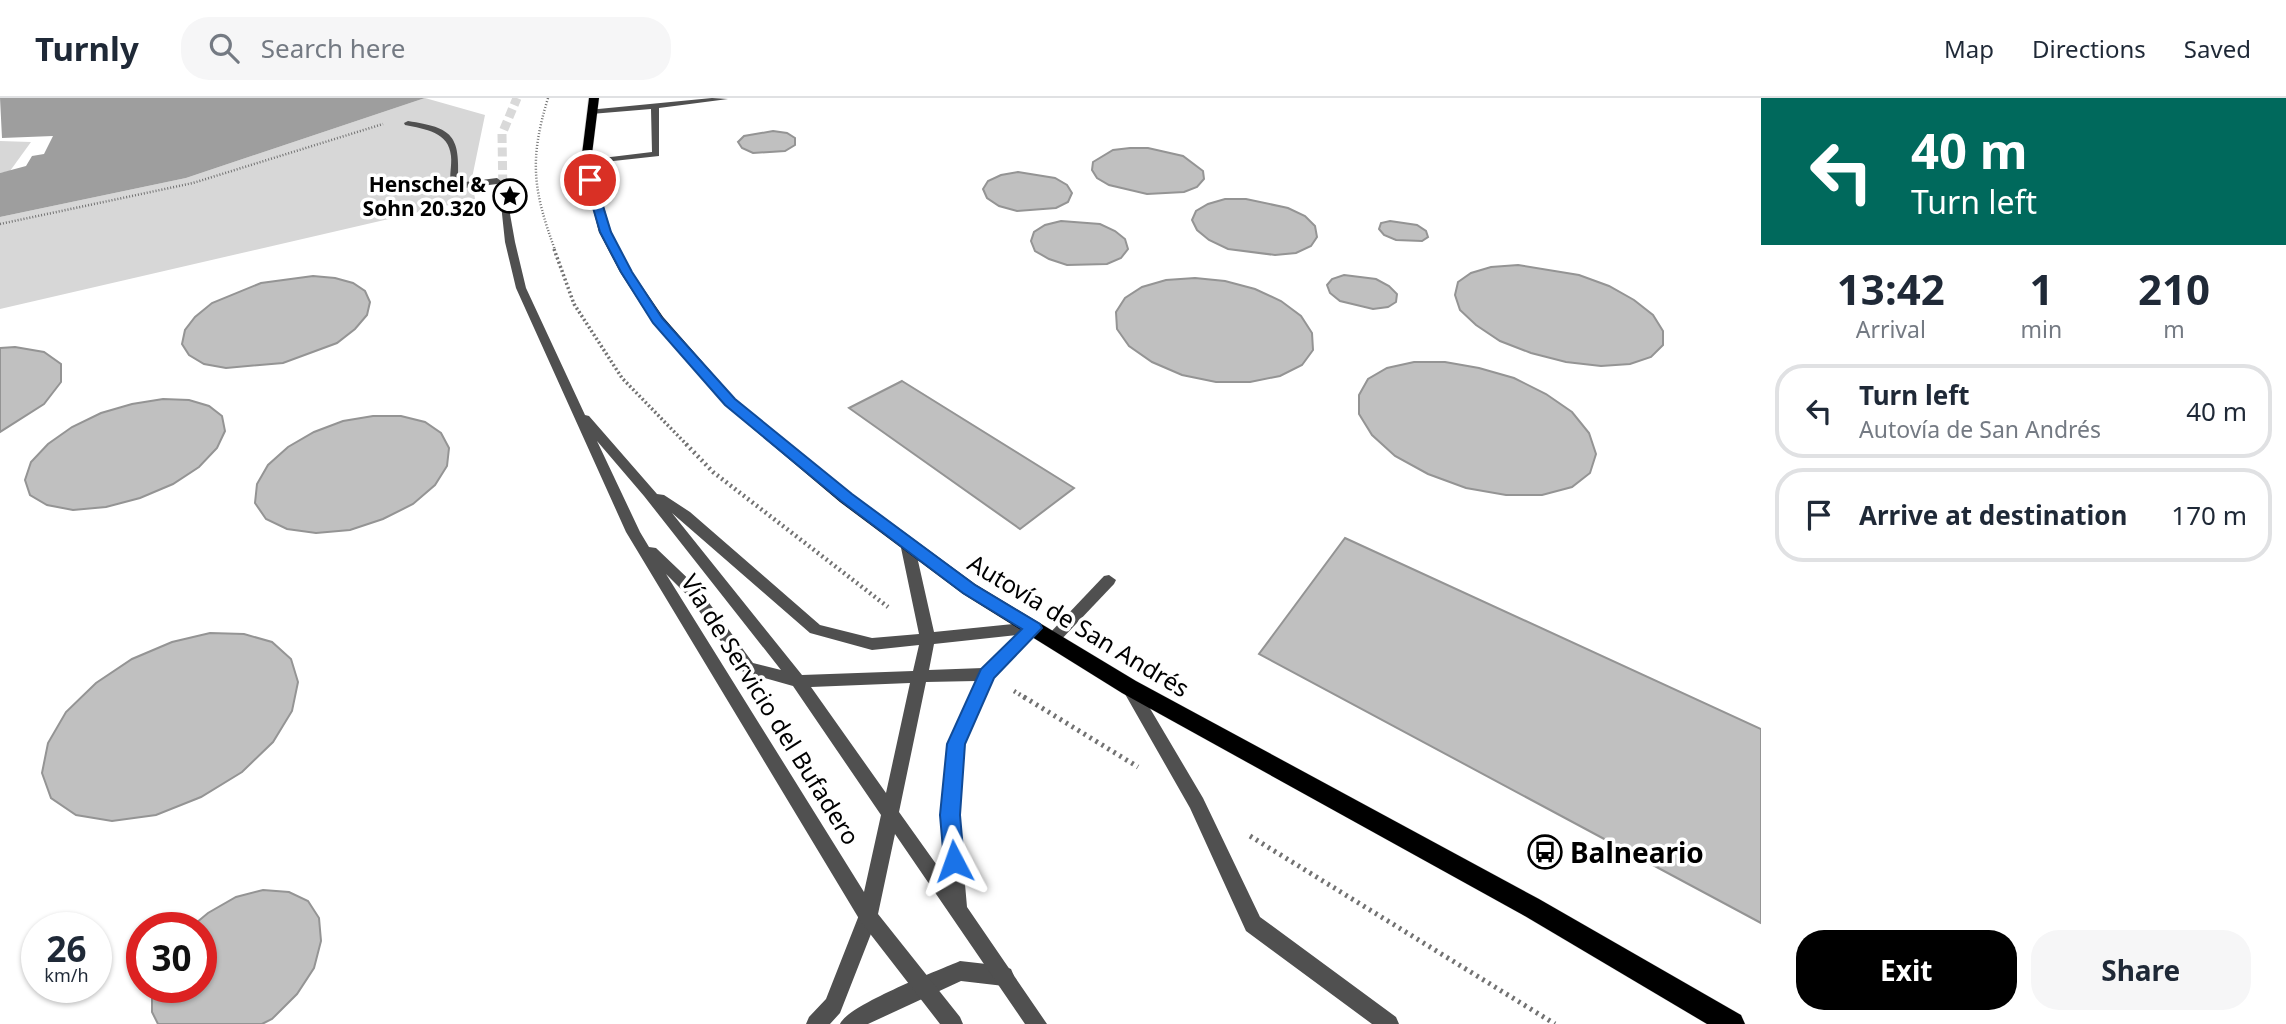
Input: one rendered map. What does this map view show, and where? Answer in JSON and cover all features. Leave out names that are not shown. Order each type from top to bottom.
[{"type":"main road","name":"Autovía de San Andrés","points":[[593,105],[586,162],[605,232],[626,272],[657,320],[730,402],[846,498],[969,589],[1129,687],[1531,907],[1732,1024]]},
{"type":"street","points":[[593,105],[655,106],[724,99]]},
{"type":"street","points":[[586,162],[656,154],[655,106]]},
{"type":"street","points":[[408,123],[426,126],[449,138],[454,146],[454,182],[465,185],[497,181]]},
{"type":"street","name":"Vía de Servicio del Bufadero","points":[[503,197],[521,288],[633,532],[868,916],[953,1024]]},
{"type":"street","points":[[573,405],[649,492],[798,681],[1037,1024]]},
{"type":"street","points":[[649,492],[685,514],[815,629],[872,644],[1034,628]]},
{"type":"street","points":[[633,532],[694,593],[748,668],[798,681],[987,674]]},
{"type":"street","points":[[816,1024],[833,1006],[868,916],[928,638],[907,543]]},
{"type":"street","points":[[1052,640],[1109,580]]},
{"type":"street","points":[[958,908],[950,815],[956,744],[987,674],[1034,628]]},
{"type":"street","points":[[1129,687],[1197,803],[1253,924],[1389,1024]]},
{"type":"street","points":[[850,1024],[960,971],[1004,976]]},
{"type":"path","points":[[0,224],[193,183],[390,122],[408,123]]},
{"type":"shaded area","points":[[0,98],[425,98],[186,178],[0,217],[0,173],[26,166],[32,156],[44,154],[53,136],[2,138]]},
{"type":"shaded area","points":[[425,98],[485,115],[472,178],[475,199],[0,309],[0,217],[186,178]]},
{"type":"shaded area","points":[[0,141],[31,142],[10,171],[0,173]]},
{"type":"building","points":[[773,131],[787,133],[795,138],[795,145],[785,151],[753,153],[742,148],[738,142],[744,136]]},
{"type":"building","points":[[1148,148],[1183,156],[1203,171],[1204,179],[1197,187],[1184,192],[1147,194],[1109,185],[1097,178],[1092,170],[1093,162],[1113,150]]},
{"type":"building","points":[[1018,172],[1055,178],[1067,185],[1072,193],[1068,202],[1056,208],[1017,211],[999,206],[987,198],[983,189],[988,181]]},
{"type":"building","points":[[1225,199],[1246,199],[1288,208],[1305,216],[1315,226],[1317,237],[1311,246],[1296,253],[1275,255],[1228,249],[1209,240],[1197,230],[1192,220],[1196,211]]},
{"type":"building","points":[[1061,221],[1100,224],[1125,239],[1128,249],[1121,258],[1107,264],[1067,265],[1035,251],[1031,241],[1034,232],[1045,225]]},
{"type":"building","points":[[1390,221],[1417,225],[1426,231],[1428,237],[1422,241],[1396,240],[1384,235],[1379,229],[1381,223]]},
{"type":"building","points":[[1518,265],[1579,275],[1609,286],[1653,315],[1663,331],[1663,345],[1651,357],[1630,364],[1601,366],[1566,362],[1500,341],[1460,310],[1455,295],[1458,282],[1471,273],[1491,267]]},
{"type":"building","points":[[1344,275],[1376,279],[1397,294],[1396,302],[1388,307],[1373,309],[1340,301],[1330,293],[1327,285],[1332,279]]},
{"type":"building","points":[[313,276],[353,283],[365,291],[370,302],[367,315],[337,343],[283,363],[226,368],[204,364],[189,355],[182,344],[185,330],[195,317],[212,303],[261,283]]},
{"type":"building","points":[[1195,278],[1225,281],[1255,289],[1281,301],[1301,316],[1312,333],[1313,350],[1302,365],[1280,376],[1250,382],[1216,382],[1182,375],[1152,362],[1129,346],[1117,329],[1116,312],[1125,298],[1142,287],[1166,280]]},
{"type":"building","points":[[15,347],[44,352],[61,364],[61,382],[44,404],[0,432],[0,348]]},
{"type":"building","points":[[1414,362],[1445,362],[1479,368],[1514,378],[1546,394],[1572,412],[1589,433],[1596,454],[1590,473],[1572,487],[1542,495],[1506,495],[1466,488],[1428,474],[1395,456],[1372,435],[1359,414],[1359,395],[1368,379],[1387,368]]},
{"type":"building","points":[[902,381],[1074,488],[1020,529],[849,408]]},
{"type":"building","points":[[163,399],[189,400],[209,406],[222,416],[225,431],[217,448],[199,467],[173,484],[140,498],[106,507],[73,510],[47,505],[30,495],[25,480],[31,462],[48,444],[72,427],[101,413]]},
{"type":"building","points":[[373,416],[401,416],[425,422],[441,433],[449,448],[447,466],[435,485],[413,504],[383,519],[350,530],[316,533],[287,529],[266,519],[255,503],[257,484],[268,465],[288,447],[314,432],[343,421]]},
{"type":"building","points":[[1345,538],[1761,729],[1761,923],[1259,654]]},
{"type":"building","points":[[210,633],[244,634],[272,642],[291,659],[298,682],[292,711],[273,742],[242,772],[201,797],[156,815],[112,821],[76,815],[51,798],[42,773],[48,743],[66,712],[96,683],[132,659],[172,642]]},
{"type":"building","points":[[263,890],[289,892],[308,901],[319,918],[321,941],[314,968],[297,994],[272,1019],[262,1024],[158,1024],[152,1012],[152,1003],[217,1003],[217,912],[210,912],[236,897]]},
{"type":"tunnel","points":[[503,197],[502,134],[517,98]]},
{"type":"place","name":"Henschel & Sohn 20.320","points":[[510,196]]},
{"type":"place","name":"Balneario","points":[[1545,852]]},
{"type":"route","points":[[590,180],[605,232],[626,272],[657,320],[730,402],[846,498],[969,589],[1034,628],[987,674],[956,744],[950,815],[954,861]]}]
